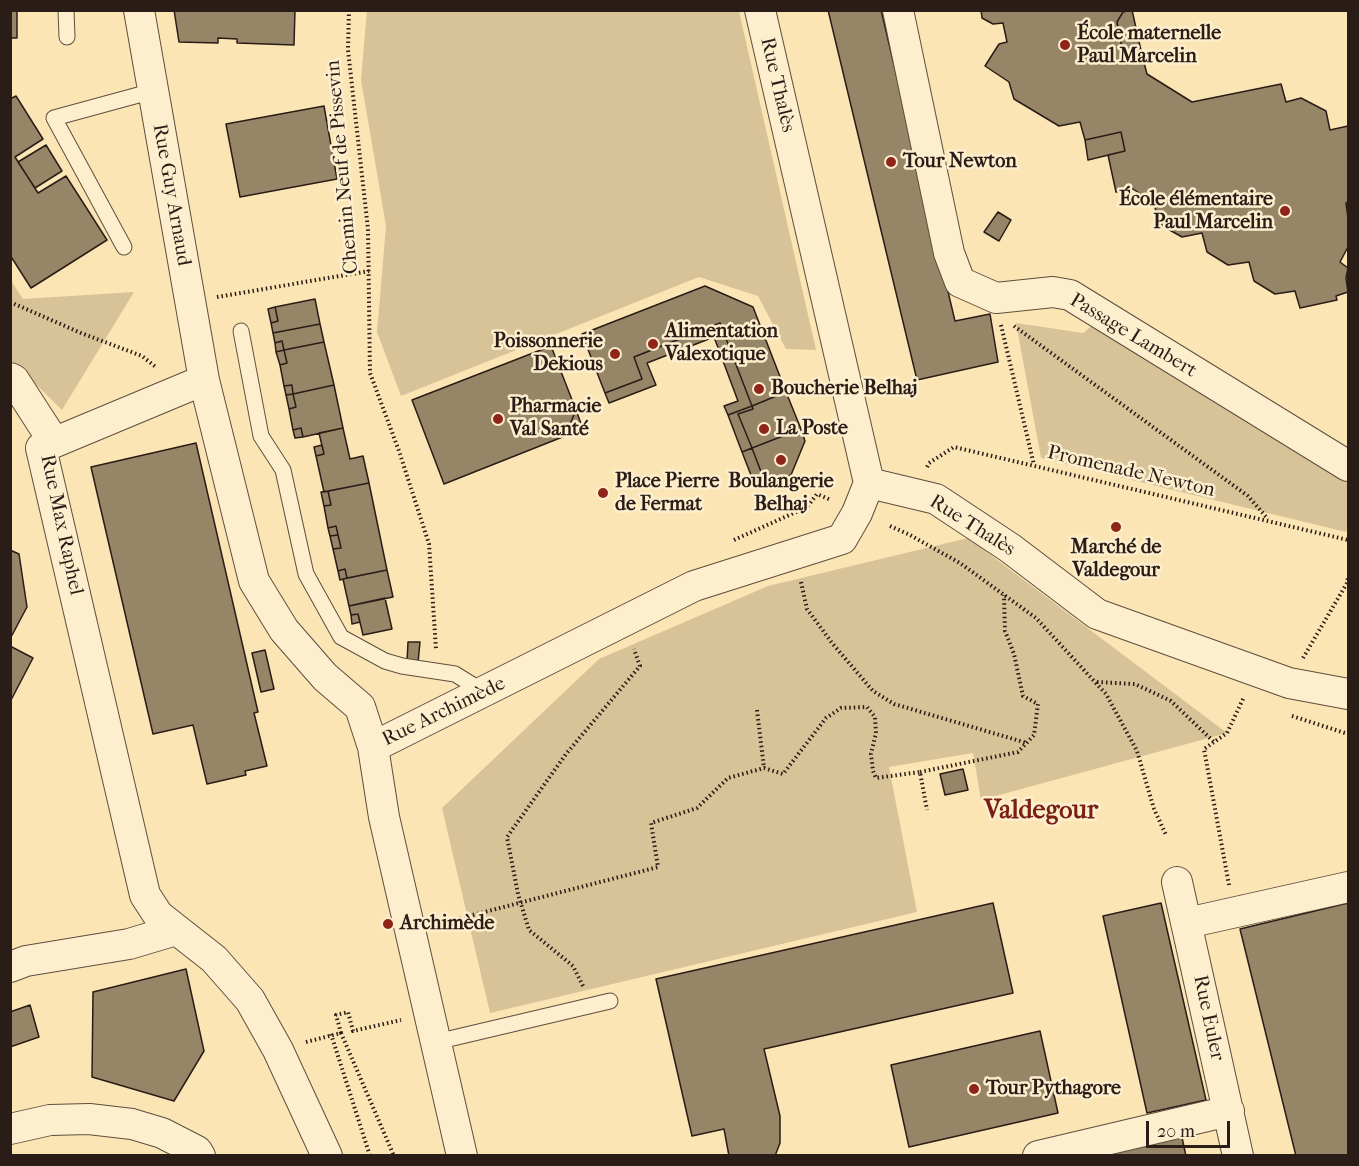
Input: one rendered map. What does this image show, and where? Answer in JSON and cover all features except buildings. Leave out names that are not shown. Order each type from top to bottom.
[{"type":"street","name":"Rue Guy Arnaud","points":[[139,10],[190,302],[192,384]]},
{"type":"street","name":"Rue Thalès","points":[[760,10],[869,483],[936,499],[1010,548],[1097,614],[1289,683],[1348,694]]},
{"type":"street","name":"Passage Lambert","points":[[898,10],[949,253],[960,282],[997,307],[1053,292],[1070,295],[1348,466]]},
{"type":"street","points":[[10,378],[54,442]]},
{"type":"street","name":"Rue Max Raphel","points":[[176,930],[158,915],[144,895],[41,448],[192,384]]},
{"type":"street","points":[[192,384],[254,581],[284,630],[325,677],[360,707],[373,747]]},
{"type":"street","name":"Rue Archimède","points":[[462,1155],[384,817],[373,747],[694,586],[842,539],[857,513],[869,483]]},
{"type":"street","name":"Rue Euler","points":[[1177,882],[1238,1155]]},
{"type":"street","points":[[1187,923],[1348,887]]},
{"type":"street","points":[[10,967],[26,962],[129,944],[176,930],[214,959],[250,1000],[278,1050],[327,1155]]},
{"type":"street","points":[[1038,1155],[1229,1111]]},
{"type":"street","points":[[10,1129],[50,1120],[90,1119],[132,1124],[162,1133],[197,1151],[200,1155]]},
{"type":"lane","points":[[66,10],[67,37]]},
{"type":"lane","points":[[124,247],[54,118],[153,91]]},
{"type":"lane","points":[[241,331],[261,436],[283,470],[306,573],[341,637],[385,661],[402,666],[455,674],[484,692]]},
{"type":"lane","points":[[436,1042],[609,1001]]},
{"type":"path","name":"Chemin Neuf de Pissevin","points":[[349,10],[348,50],[368,229],[370,374],[399,451],[429,544],[438,670]]},
{"type":"path","points":[[190,302],[369,271]]},
{"type":"path","points":[[10,302],[81,333],[142,356],[192,384]]},
{"type":"path","points":[[997,307],[1034,465]]},
{"type":"path","points":[[997,307],[1248,496],[1269,520]]},
{"type":"path","name":"Promenade Newton","points":[[925,472],[929,463],[954,447],[1348,540]]},
{"type":"path","points":[[725,545],[807,507],[817,494],[834,502]]},
{"type":"path","points":[[890,526],[960,563],[1036,618],[1096,682],[1106,694],[1137,751],[1154,809],[1166,835]]},
{"type":"path","points":[[1307,651],[1347,583],[1348,577]]},
{"type":"path","points":[[801,581],[807,609],[832,643],[873,691],[894,704],[1027,743]]},
{"type":"path","points":[[410,932],[658,867],[651,823],[697,808],[728,778],[764,768],[783,774],[826,718],[841,708],[867,707],[874,717],[876,734],[871,754],[876,778],[962,765],[1018,752],[1034,735],[1038,704],[1023,696],[1014,654],[1005,631],[1004,595]]},
{"type":"path","points":[[593,1005],[573,966],[529,930],[520,902],[507,837],[566,754],[640,666],[624,621]]},
{"type":"path","points":[[1096,682],[1135,684],[1171,701],[1215,742]]},
{"type":"path","points":[[1234,913],[1204,749],[1227,733],[1245,693]]},
{"type":"path","points":[[757,710],[764,768]]},
{"type":"path","points":[[920,772],[927,810]]},
{"type":"path","points":[[394,1155],[341,1033],[336,1015],[348,1012],[353,1031],[401,1020]]},
{"type":"path","points":[[297,1045],[341,1033]]},
{"type":"path","points":[[331,1034],[370,1155]]},
{"type":"shaded area","points":[[367,10],[739,11],[816,350],[786,349],[758,296],[699,277],[401,396],[377,332],[386,226],[361,80]]},
{"type":"shaded area","points":[[10,279],[23,299],[134,292],[62,410],[11,360]]},
{"type":"shaded area","points":[[1016,323],[1083,333],[1094,324],[1348,480],[1346,532],[1041,458]]},
{"type":"shaded area","points":[[968,538],[1227,733],[981,800],[973,753],[889,767],[917,912],[490,1013],[442,808],[599,659],[768,586]]},
{"type":"place","name":"École maternelle Paul Marcelin","points":[[1065,45]]},
{"type":"place","name":"Tour Newton","points":[[891,162]]},
{"type":"place","name":"École élémentaire Paul Marcelin","points":[[1285,211]]},
{"type":"place","name":"Alimentation Valexotique","points":[[653,344]]},
{"type":"place","name":"Poissonnerie Dekious","points":[[615,354]]},
{"type":"place","name":"Boucherie Belhaj","points":[[759,389]]},
{"type":"place","name":"Pharmacie Val Santé","points":[[498,419]]},
{"type":"place","name":"La Poste","points":[[764,429]]},
{"type":"place","name":"Boulangerie Belhaj","points":[[781,460]]},
{"type":"place","name":"Place Pierre de Fermat","points":[[603,493]]},
{"type":"place","name":"Marché de Valdegour","points":[[1116,527]]},
{"type":"place","name":"Archimède","points":[[388,924]]},
{"type":"place","name":"Tour Pythagore","points":[[974,1089]]},
{"type":"district","name":"Valdegour","points":[[1041,812]]}]
